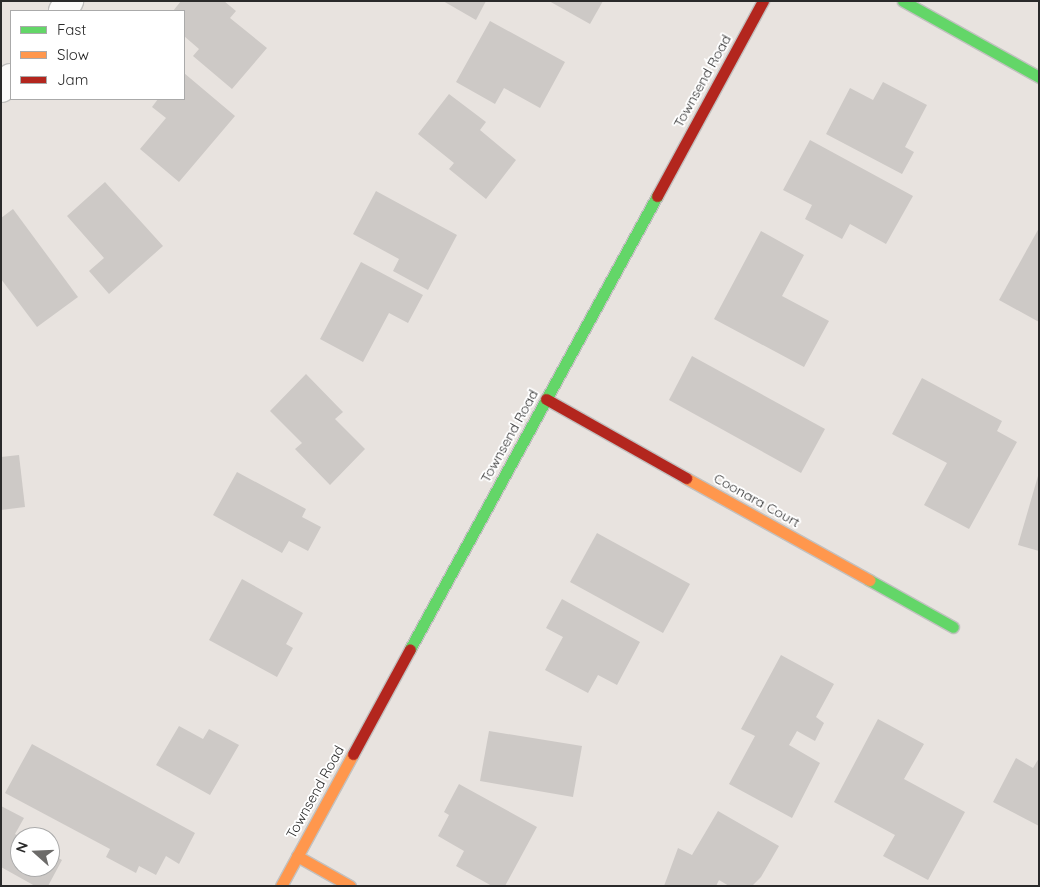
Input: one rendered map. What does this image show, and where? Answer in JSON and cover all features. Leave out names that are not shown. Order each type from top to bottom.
[{"type":"main road","name":"Townsend Road","points":[[281,886],[762,1]]},
{"type":"main road","points":[[904,1],[1039,76]]},
{"type":"main road","name":"Coonara Court","points":[[546,399],[953,627]]},
{"type":"main road","points":[[297,856],[350,886]]},
{"type":"street","points":[[1,88],[10,79]]},
{"type":"building","points":[[181,1],[224,1],[236,11],[230,18],[267,48],[232,89],[193,56],[199,49],[185,37],[185,10],[174,10]]},
{"type":"building","points":[[443,1],[486,1],[476,20]]},
{"type":"building","points":[[549,1],[603,1],[590,24]]},
{"type":"building","points":[[490,21],[565,62],[540,108],[504,88],[495,104],[456,82]]},
{"type":"building","points":[[185,74],[235,116],[179,182],[140,149],[166,118],[152,107],[157,100],[185,100]]},
{"type":"building","points":[[883,82],[927,105],[905,147],[914,152],[902,174],[826,134],[850,88],[873,100]]},
{"type":"building","points":[[449,94],[486,122],[480,130],[516,160],[486,199],[449,169],[454,163],[418,134]]},
{"type":"building","points":[[810,140],[913,196],[886,244],[850,224],[842,239],[805,219],[812,205],[783,190]]},
{"type":"building","points":[[105,182],[163,246],[109,294],[89,271],[104,258],[67,216]]},
{"type":"building","points":[[376,191],[457,235],[428,290],[393,271],[399,259],[353,234]]},
{"type":"building","points":[[13,209],[78,297],[37,327],[1,279],[1,218]]},
{"type":"building","points":[[1039,228],[1039,322],[999,300]]},
{"type":"building","points":[[761,231],[804,255],[782,296],[829,321],[804,367],[714,319]]},
{"type":"building","points":[[361,262],[423,295],[408,323],[389,313],[363,362],[320,339]]},
{"type":"building","points":[[692,356],[825,429],[801,473],[669,400]]},
{"type":"building","points":[[306,374],[343,412],[335,419],[365,449],[330,485],[295,449],[302,443],[270,411]]},
{"type":"building","points":[[922,378],[1002,421],[997,431],[1017,442],[969,529],[924,505],[947,463],[892,434]]},
{"type":"building","points":[[19,455],[25,507],[1,510],[1,457]]},
{"type":"building","points":[[237,472],[306,509],[302,517],[321,527],[308,551],[289,541],[282,553],[213,515]]},
{"type":"building","points":[[1039,476],[1039,551],[1018,545]]},
{"type":"building","points":[[597,533],[690,584],[663,633],[570,582]]},
{"type":"building","points":[[242,579],[303,613],[286,644],[293,648],[277,677],[209,640]]},
{"type":"building","points":[[562,599],[640,642],[617,685],[598,675],[588,693],[545,670],[563,637],[546,628]]},
{"type":"building","points":[[781,655],[834,684],[816,717],[824,723],[815,741],[797,731],[789,745],[820,763],[792,818],[729,784],[755,736],[741,729]]},
{"type":"building","points":[[878,719],[924,744],[904,779],[965,812],[928,880],[883,856],[895,835],[834,802]]},
{"type":"building","points":[[179,726],[203,739],[209,729],[239,745],[210,795],[156,765]]},
{"type":"building","points":[[489,731],[582,746],[573,797],[480,781]]},
{"type":"building","points":[[32,744],[195,833],[179,864],[166,856],[156,875],[139,866],[136,873],[106,857],[110,849],[5,793]]},
{"type":"building","points":[[1016,758],[1033,768],[1039,758],[1039,826],[993,802]]},
{"type":"building","points":[[459,784],[537,827],[505,886],[492,886],[456,866],[464,851],[438,836],[449,815],[444,812]]},
{"type":"building","points":[[1,806],[24,818],[19,827],[10,827],[10,872],[1,867]]},
{"type":"building","points":[[718,811],[779,846],[761,877],[752,886],[729,886],[719,880],[716,886],[664,886],[678,848],[692,855]]},
{"type":"building","points":[[19,877],[53,877],[48,886],[35,886]]},
{"type":"traffic: fast","points":[[903,1],[1039,77]]},
{"type":"traffic: fast","points":[[410,649],[657,196]]},
{"type":"traffic: fast","points":[[869,580],[953,627]]},
{"type":"traffic: slow","points":[[686,478],[869,580]]},
{"type":"traffic: slow","points":[[281,886],[353,754]]},
{"type":"traffic: slow","points":[[297,856],[350,886]]},
{"type":"traffic: jam","points":[[657,196],[763,1]]},
{"type":"traffic: jam","points":[[546,399],[686,478]]},
{"type":"traffic: jam","points":[[353,754],[410,649]]}]
